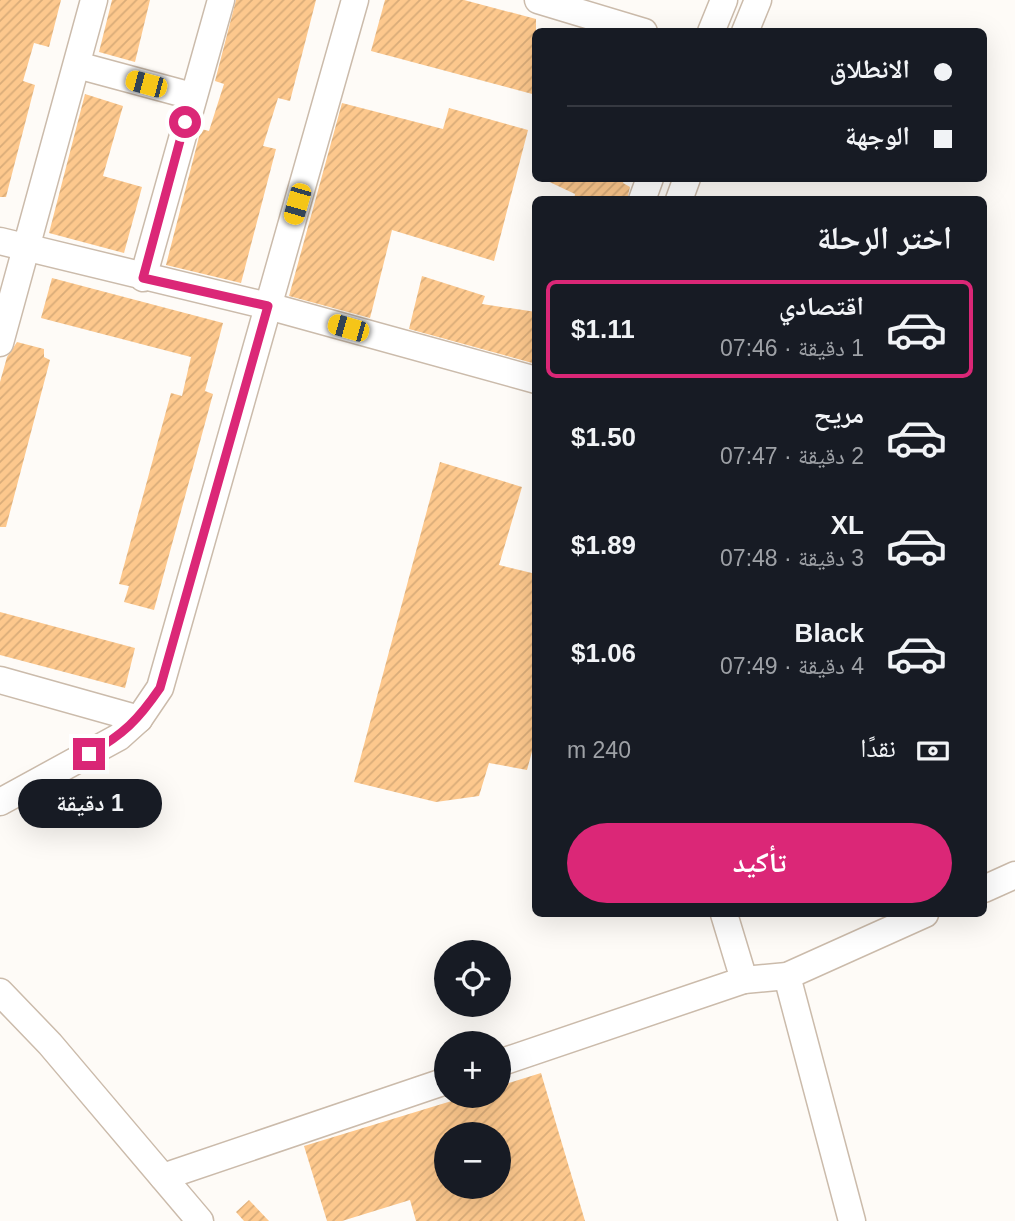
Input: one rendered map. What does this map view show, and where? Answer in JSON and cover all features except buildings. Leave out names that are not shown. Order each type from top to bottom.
[{"type":"street","points":[[0,343],[94,0]]},
{"type":"street","points":[[143,278],[221,0]]},
{"type":"street","points":[[0,802],[119,737],[139,719],[160,688],[355,0]]},
{"type":"street","points":[[538,0],[631,28]]},
{"type":"street","points":[[712,28],[724,0]]},
{"type":"street","points":[[747,28],[758,0]]},
{"type":"street","points":[[76,65],[192,96]]},
{"type":"street","points":[[0,241],[143,278],[268,306],[532,379]]},
{"type":"street","points":[[0,680],[139,719]]},
{"type":"street","points":[[987,888],[1015,875]]},
{"type":"street","points":[[725,917],[744,980]]},
{"type":"street","points":[[511,1059],[744,980],[787,976],[919,917]]},
{"type":"street","points":[[787,976],[852,1221]]},
{"type":"street","points":[[0,992],[51,1044],[200,1221]]},
{"type":"street","points":[[163,1177],[434,1085]]},
{"type":"route","points":[[89,754],[119,737],[139,719],[160,688],[268,306],[143,278],[185,122]]}]
